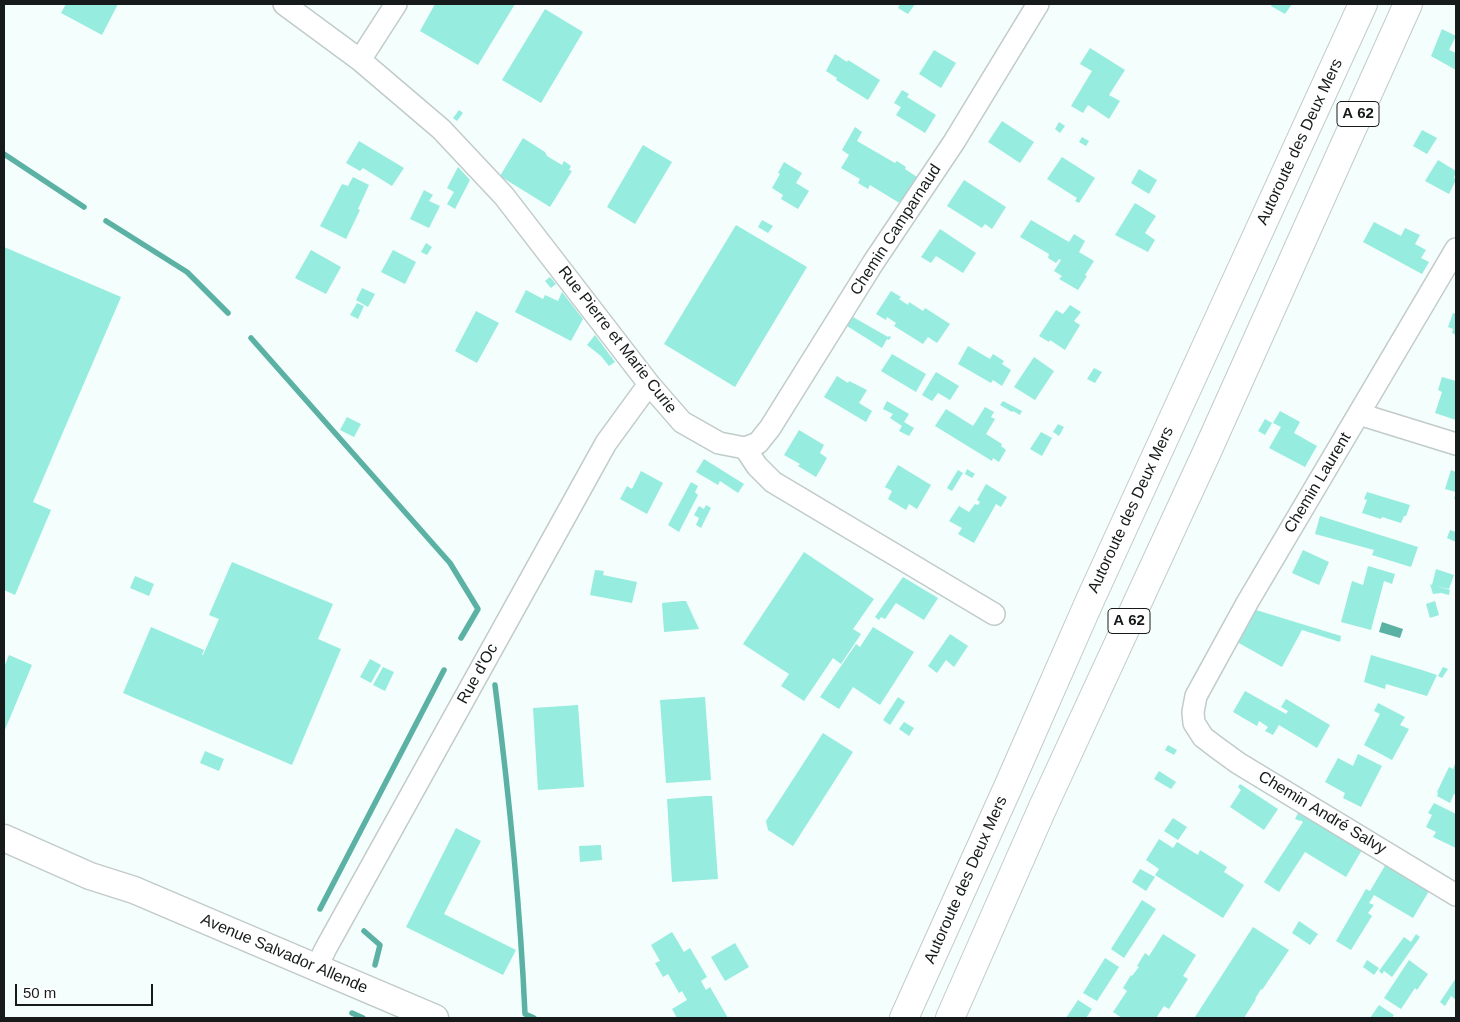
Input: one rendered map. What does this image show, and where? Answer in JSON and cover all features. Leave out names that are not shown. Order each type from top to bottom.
[{"type":"highway","name":"Autoroute des Deux Mers","points":[[904,1018],[1091,598],[1363,4]]},
{"type":"highway","name":"A 62","points":[[950,1018],[1043,807],[1210,445],[1408,4]]},
{"type":"street","name":"Rue Pierre et Marie Curie","points":[[284,4],[360,60],[441,129],[504,196],[649,384],[682,422],[719,443],[745,448]]},
{"type":"street","points":[[360,60],[396,4]]},
{"type":"street","name":"Chemin Camparnaud","points":[[745,448],[758,443],[770,428],[873,264],[954,142],[1038,4]]},
{"type":"street","name":"Chemin Laurent","points":[[1194,723],[1193,712],[1196,696],[1247,603],[1456,249]]},
{"type":"street","name":"Rue d'Oc","points":[[316,968],[606,442],[649,384]]},
{"type":"street","points":[[1359,414],[1456,444]]},
{"type":"street","points":[[745,448],[773,482],[994,614]]},
{"type":"street","name":"Chemin André Salvy","points":[[1194,723],[1204,738],[1238,763],[1456,894]]},
{"type":"street","name":"Avenue Salvador Allende","points":[[4,820],[47,840],[134,890]]},
{"type":"street","name":"Avenue Salvador Allende","points":[[4,838],[90,876],[134,890],[435,1018]]},
{"type":"shaded area","points":[[1382,622],[1403,629],[1400,638],[1379,632]]},
{"type":"building","points":[[66,4],[118,4],[102,35],[61,13]]},
{"type":"building","points":[[435,4],[515,4],[478,65],[420,31]]},
{"type":"building","points":[[900,4],[915,4],[908,14],[898,8]]},
{"type":"building","points":[[1272,4],[1292,4],[1285,14],[1271,6]]},
{"type":"building","points":[[545,9],[583,32],[541,103],[502,80]]},
{"type":"building","points":[[1442,29],[1456,36],[1449,50],[1456,53],[1456,70],[1431,56]]},
{"type":"building","points":[[1090,48],[1125,70],[1109,95],[1120,101],[1109,119],[1088,105],[1083,113],[1071,106],[1092,71],[1080,64]]},
{"type":"building","points":[[934,50],[956,63],[941,88],[919,74]]},
{"type":"building","points":[[835,54],[880,80],[868,100],[836,80],[837,78],[826,71]]},
{"type":"building","points":[[902,90],[909,94],[907,97],[936,115],[925,133],[896,115],[901,107],[894,103]]},
{"type":"building","points":[[459,110],[463,113],[457,121],[453,118]]},
{"type":"building","points":[[1002,121],[1034,142],[1020,163],[988,142]]},
{"type":"building","points":[[1059,122],[1065,126],[1060,133],[1055,129]]},
{"type":"building","points":[[855,127],[862,132],[857,141],[895,163],[897,161],[917,177],[901,204],[870,185],[868,189],[858,183],[860,179],[841,168],[849,155],[842,150]]},
{"type":"building","points":[[1422,130],[1437,138],[1427,154],[1413,146]]},
{"type":"building","points":[[1082,137],[1089,141],[1086,146],[1079,142]]},
{"type":"building","points":[[523,138],[562,165],[564,161],[571,166],[569,170],[572,171],[550,207],[500,176]]},
{"type":"building","points":[[359,141],[404,168],[392,186],[363,168],[360,171],[346,163]]},
{"type":"building","points":[[643,145],[672,162],[635,224],[607,207]]},
{"type":"building","points":[[1062,157],[1095,178],[1079,203],[1075,201],[1077,198],[1047,179]]},
{"type":"building","points":[[1438,160],[1456,171],[1454,178],[1456,180],[1449,194],[1425,181]]},
{"type":"building","points":[[784,162],[802,173],[796,183],[809,191],[798,209],[781,199],[783,195],[772,188]]},
{"type":"building","points":[[458,167],[470,180],[455,209],[447,204],[454,192],[447,188]]},
{"type":"building","points":[[1139,169],[1157,180],[1149,194],[1131,183]]},
{"type":"building","points":[[353,177],[369,185],[358,209],[360,210],[346,239],[320,226],[342,184],[348,186]]},
{"type":"building","points":[[964,180],[1006,207],[992,229],[985,224],[982,228],[947,206]]},
{"type":"building","points":[[424,190],[433,195],[429,201],[440,206],[429,228],[410,219]]},
{"type":"building","points":[[1135,203],[1156,216],[1145,233],[1155,240],[1148,252],[1115,235]]},
{"type":"building","points":[[762,220],[773,226],[768,233],[758,227]]},
{"type":"building","points":[[1031,220],[1069,242],[1074,234],[1085,241],[1079,252],[1094,261],[1078,290],[1059,279],[1062,276],[1054,271],[1061,260],[1059,259],[1056,263],[1048,258],[1049,254],[1020,237]]},
{"type":"building","points":[[1374,222],[1401,236],[1405,228],[1420,235],[1415,244],[1426,250],[1421,258],[1429,262],[1422,274],[1363,242]]},
{"type":"building","points":[[736,225],[807,267],[735,387],[664,344]]},
{"type":"building","points":[[940,229],[976,253],[963,273],[936,256],[931,263],[921,257]]},
{"type":"building","points":[[426,243],[432,247],[427,255],[421,252]]},
{"type":"building","points":[[4,247],[121,297],[33,502],[51,510],[15,595],[4,590]]},
{"type":"building","points":[[311,250],[341,267],[326,294],[295,278]]},
{"type":"building","points":[[393,250],[416,262],[405,284],[381,272]]},
{"type":"building","points":[[550,277],[556,284],[551,288],[545,281]]},
{"type":"building","points":[[362,288],[375,294],[368,307],[356,300]]},
{"type":"building","points":[[526,290],[543,299],[545,295],[558,301],[562,292],[583,319],[571,341],[515,312]]},
{"type":"building","points":[[891,291],[901,297],[899,299],[908,305],[909,302],[923,311],[925,308],[950,324],[937,343],[928,337],[923,344],[894,326],[896,323],[887,317],[886,320],[876,314]]},
{"type":"building","points":[[357,303],[364,306],[358,319],[350,315]]},
{"type":"building","points":[[1070,305],[1081,312],[1074,321],[1080,325],[1065,350],[1050,340],[1049,342],[1039,336],[1056,310],[1063,314]]},
{"type":"building","points":[[476,311],[499,323],[477,363],[455,351]]},
{"type":"building","points":[[1453,313],[1456,314],[1456,335],[1452,333],[1453,329],[1448,327]]},
{"type":"building","points":[[853,317],[891,337],[889,340],[887,339],[882,348],[847,326]]},
{"type":"building","points":[[595,335],[615,362],[609,366],[601,356],[587,345]]},
{"type":"building","points":[[968,346],[990,359],[993,354],[1004,361],[1002,364],[1011,370],[1002,386],[993,380],[991,383],[958,364]]},
{"type":"building","points":[[892,354],[926,374],[916,392],[881,371]]},
{"type":"building","points":[[1034,357],[1054,371],[1035,400],[1014,387]]},
{"type":"building","points":[[1094,368],[1102,372],[1095,383],[1087,379]]},
{"type":"building","points":[[936,372],[959,386],[950,400],[938,393],[932,401],[922,395]]},
{"type":"building","points":[[837,376],[848,383],[849,381],[867,390],[859,403],[872,411],[866,422],[824,397]]},
{"type":"building","points":[[1442,377],[1456,381],[1456,420],[1435,413],[1442,392],[1438,390]]},
{"type":"building","points":[[887,401],[909,414],[904,422],[914,428],[909,436],[899,431],[902,426],[890,418],[893,414],[883,409]]},
{"type":"building","points":[[1003,401],[1022,411],[1020,415],[1000,405]]},
{"type":"building","points":[[985,407],[994,412],[991,417],[995,419],[986,434],[1002,444],[1001,446],[1006,450],[999,462],[993,458],[992,461],[935,426],[946,409],[973,426]]},
{"type":"building","points":[[1280,411],[1300,422],[1294,433],[1317,446],[1305,467],[1269,448],[1281,427],[1273,423]]},
{"type":"building","points":[[347,417],[361,424],[354,437],[340,430]]},
{"type":"building","points":[[1265,419],[1272,423],[1265,435],[1258,431]]},
{"type":"building","points":[[1058,424],[1064,427],[1059,436],[1053,432]]},
{"type":"building","points":[[799,430],[824,445],[820,453],[827,458],[816,477],[798,466],[800,464],[784,455]]},
{"type":"building","points":[[1041,432],[1052,438],[1042,456],[1030,449]]},
{"type":"building","points":[[704,459],[744,484],[738,493],[720,481],[718,485],[696,472]]},
{"type":"building","points":[[898,465],[931,485],[917,509],[909,504],[906,510],[888,499],[892,491],[885,487]]},
{"type":"building","points":[[967,469],[975,474],[972,478],[965,474]]},
{"type":"building","points":[[958,470],[963,473],[952,491],[947,488]]},
{"type":"building","points":[[1451,470],[1456,472],[1456,492],[1445,489]]},
{"type":"building","points":[[641,471],[663,483],[647,514],[620,499],[627,486],[632,489]]},
{"type":"building","points":[[691,482],[698,486],[695,492],[698,495],[679,532],[668,525]]},
{"type":"building","points":[[986,484],[1007,497],[1001,507],[996,504],[974,543],[958,534],[962,528],[949,521],[959,506],[969,512],[975,504],[978,505],[980,502],[977,500]]},
{"type":"building","points":[[1367,492],[1410,505],[1401,523],[1362,513],[1367,500],[1364,499]]},
{"type":"building","points":[[706,505],[711,508],[701,528],[696,525],[699,518],[694,515],[699,506],[704,509]]},
{"type":"building","points":[[1320,516],[1418,547],[1411,567],[1372,555],[1374,550],[1315,534]]},
{"type":"building","points":[[1450,530],[1456,532],[1456,542],[1447,538]]},
{"type":"building","points":[[1303,550],[1329,562],[1319,585],[1292,573]]},
{"type":"building","points":[[804,552],[874,599],[853,629],[861,634],[841,664],[833,658],[804,701],[781,686],[789,674],[743,644]]},
{"type":"building","points":[[232,562],[333,604],[318,639],[341,649],[292,765],[123,693],[151,627],[204,650],[203,655],[219,619],[209,615]]},
{"type":"building","points":[[1368,566],[1395,574],[1392,584],[1384,581],[1371,630],[1341,622],[1352,581],[1363,585]]},
{"type":"building","points":[[1436,569],[1454,575],[1449,589],[1436,586],[1450,590],[1449,595],[1433,594],[1430,584],[1432,585]]},
{"type":"building","points":[[595,570],[604,571],[603,575],[637,582],[632,603],[590,595]]},
{"type":"building","points":[[135,576],[154,584],[149,596],[130,588]]},
{"type":"building","points":[[903,577],[938,598],[924,620],[896,603],[885,619],[881,617],[879,620],[875,617]]},
{"type":"building","points":[[686,601],[699,629],[664,632],[662,603]]},
{"type":"building","points":[[1435,601],[1439,615],[1430,618],[1426,604]]},
{"type":"building","points":[[1256,610],[1341,636],[1340,642],[1302,630],[1282,667],[1237,642]]},
{"type":"building","points":[[873,627],[914,652],[880,705],[853,687],[839,709],[820,697],[856,644],[860,647]]},
{"type":"building","points":[[950,634],[968,646],[954,667],[946,660],[937,673],[928,666]]},
{"type":"building","points":[[9,655],[32,665],[4,732],[4,667]]},
{"type":"building","points":[[1371,655],[1437,675],[1427,696],[1386,684],[1385,689],[1364,682]]},
{"type":"building","points":[[370,659],[381,665],[371,683],[360,677]]},
{"type":"building","points":[[383,667],[394,672],[385,691],[373,685]]},
{"type":"building","points":[[1443,667],[1448,669],[1442,678],[1438,676]]},
{"type":"building","points":[[1245,691],[1286,714],[1288,711],[1281,707],[1286,699],[1330,725],[1317,748],[1279,725],[1273,735],[1265,731],[1268,727],[1259,721],[1257,726],[1233,712]]},
{"type":"building","points":[[705,697],[711,780],[666,783],[660,700]]},
{"type":"building","points":[[898,697],[905,702],[890,725],[883,720]]},
{"type":"building","points":[[1378,703],[1405,717],[1400,725],[1409,729],[1392,760],[1364,745],[1380,714],[1374,711]]},
{"type":"building","points":[[578,705],[584,787],[538,790],[533,708]]},
{"type":"building","points":[[904,722],[914,728],[909,736],[899,729]]},
{"type":"building","points":[[823,733],[853,752],[793,846],[768,830],[766,821]]},
{"type":"building","points":[[1168,745],[1177,750],[1174,755],[1165,750]]},
{"type":"building","points":[[205,751],[224,759],[219,771],[200,763]]},
{"type":"building","points":[[1358,754],[1382,766],[1361,807],[1343,798],[1345,793],[1325,782],[1338,758],[1353,766]]},
{"type":"building","points":[[1456,761],[1456,795],[1454,794],[1450,803],[1437,796],[1437,792],[1449,767],[1453,769]]},
{"type":"building","points":[[1159,771],[1176,782],[1171,789],[1154,779]]},
{"type":"building","points":[[1240,784],[1278,809],[1264,830],[1230,807],[1241,790],[1238,787]]},
{"type":"building","points":[[712,796],[718,879],[672,882],[667,799]]},
{"type":"building","points":[[1434,803],[1456,814],[1456,848],[1433,837],[1436,832],[1426,827],[1432,815],[1428,813]]},
{"type":"building","points":[[1298,813],[1362,850],[1346,877],[1305,852],[1279,892],[1264,882],[1303,822],[1295,819]]},
{"type":"building","points":[[1173,818],[1187,827],[1178,840],[1164,831]]},
{"type":"building","points":[[456,828],[481,841],[444,914],[516,950],[503,975],[406,927]]},
{"type":"building","points":[[1159,839],[1173,848],[1177,842],[1198,855],[1200,850],[1227,867],[1224,872],[1244,885],[1223,918],[1155,875],[1159,869],[1146,860]]},
{"type":"building","points":[[601,845],[602,860],[580,862],[579,846]]},
{"type":"building","points":[[1386,864],[1429,891],[1413,918],[1374,895],[1369,903],[1374,905],[1368,913],[1372,916],[1351,950],[1336,941],[1366,889],[1370,891]]},
{"type":"building","points":[[1140,869],[1155,877],[1146,891],[1132,882]]},
{"type":"building","points":[[1142,900],[1156,909],[1124,958],[1111,949]]},
{"type":"building","points":[[1299,921],[1318,934],[1310,945],[1292,933]]},
{"type":"building","points":[[1253,927],[1289,950],[1261,989],[1244,1018],[1195,1017]]},
{"type":"building","points":[[672,932],[684,952],[690,948],[707,977],[701,981],[706,990],[710,987],[728,1018],[677,1018],[672,1009],[687,1000],[682,991],[679,993],[668,974],[663,977],[655,963],[660,961],[651,945]]},
{"type":"building","points":[[1163,934],[1196,955],[1183,976],[1188,979],[1169,1009],[1164,1006],[1156,1018],[1122,1018],[1113,1012],[1127,991],[1123,988],[1131,975],[1139,967],[1137,966],[1145,953],[1149,956]]},
{"type":"building","points":[[1416,934],[1420,937],[1392,977],[1384,971],[1382,974],[1379,971],[1404,937],[1411,942]]},
{"type":"building","points":[[735,943],[749,967],[725,981],[711,957]]},
{"type":"building","points":[[1105,958],[1119,967],[1097,1001],[1083,993]]},
{"type":"building","points":[[1367,960],[1379,968],[1374,975],[1363,967]]},
{"type":"building","points":[[1409,960],[1428,974],[1417,990],[1415,988],[1401,1009],[1384,998]]},
{"type":"building","points":[[1456,978],[1456,1000],[1451,996],[1445,1006],[1440,1002]]},
{"type":"building","points":[[1078,1000],[1092,1009],[1086,1018],[1066,1018]]},
{"type":"building","points":[[1379,1005],[1394,1015],[1392,1018],[1370,1018]]},
{"type":"waterway","points":[[4,154],[84,207]]},
{"type":"waterway","points":[[106,221],[187,272],[228,313]]},
{"type":"waterway","points":[[251,338],[450,563],[478,609],[461,638]]},
{"type":"waterway","points":[[320,909],[444,670]]},
{"type":"waterway","points":[[495,685],[513,849],[525,1014],[534,1018]]},
{"type":"waterway","points":[[364,931],[380,945],[375,965]]},
{"type":"waterway","points":[[352,1013],[363,1018]]}]
